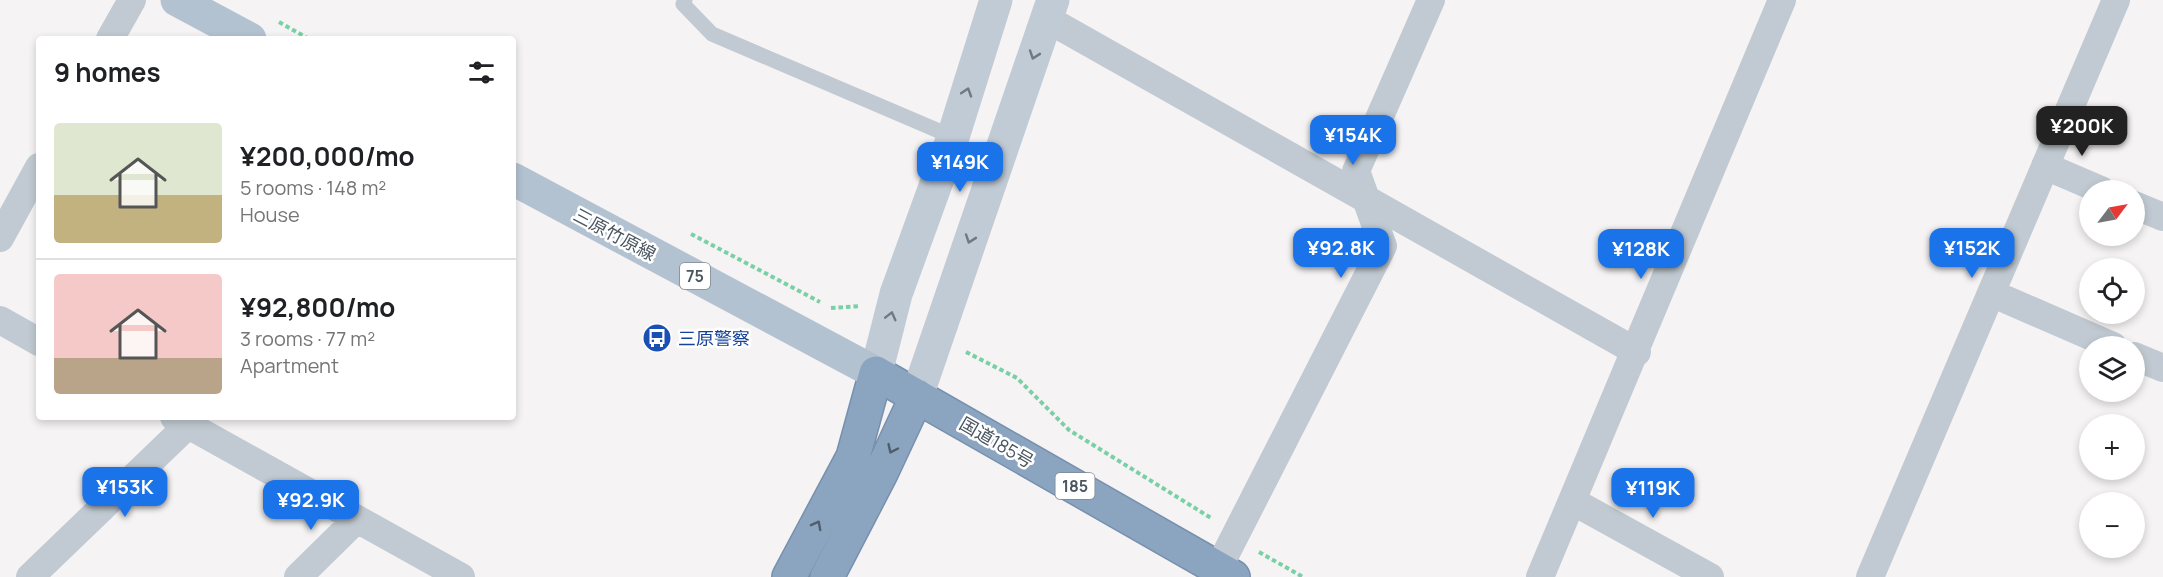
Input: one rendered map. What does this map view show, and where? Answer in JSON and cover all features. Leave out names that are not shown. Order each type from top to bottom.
[{"type":"highway","name":"国道185号","points":[[876,373],[1225,573]]},
{"type":"highway","points":[[789,577],[853,457],[876,373]]},
{"type":"highway","points":[[827,577],[881,473],[917,396]]},
{"type":"main road","points":[[177,0],[244,36]]},
{"type":"main road","name":"三原竹原線","points":[[516,181],[876,373]]},
{"type":"street","points":[[112,36],[132,0]]},
{"type":"street","points":[[876,373],[897,294],[953,137],[996,0]]},
{"type":"street","points":[[1225,573],[1383,246],[1356,171],[1431,0]]},
{"type":"street","points":[[1540,577],[1574,502],[1782,0]]},
{"type":"street","points":[[1870,577],[2116,0]]},
{"type":"street","points":[[917,396],[1050,10],[1368,202],[1636,352]]},
{"type":"street","points":[[2045,166],[2079,181]]},
{"type":"street","points":[[0,238],[36,172]]},
{"type":"street","points":[[2145,210],[2163,217]]},
{"type":"street","points":[[1991,293],[2090,336]]},
{"type":"street","points":[[0,320],[36,340]]},
{"type":"street","points":[[2145,361],[2163,368]]},
{"type":"street","points":[[30,577],[181,421],[357,519],[444,573]]},
{"type":"street","points":[[1574,502],[1710,577]]},
{"type":"street","points":[[298,577],[357,519]]},
{"type":"lane","points":[[681,2],[712,34],[953,137]]},
{"type":"place","name":"三原警察","points":[[657,338]]}]
